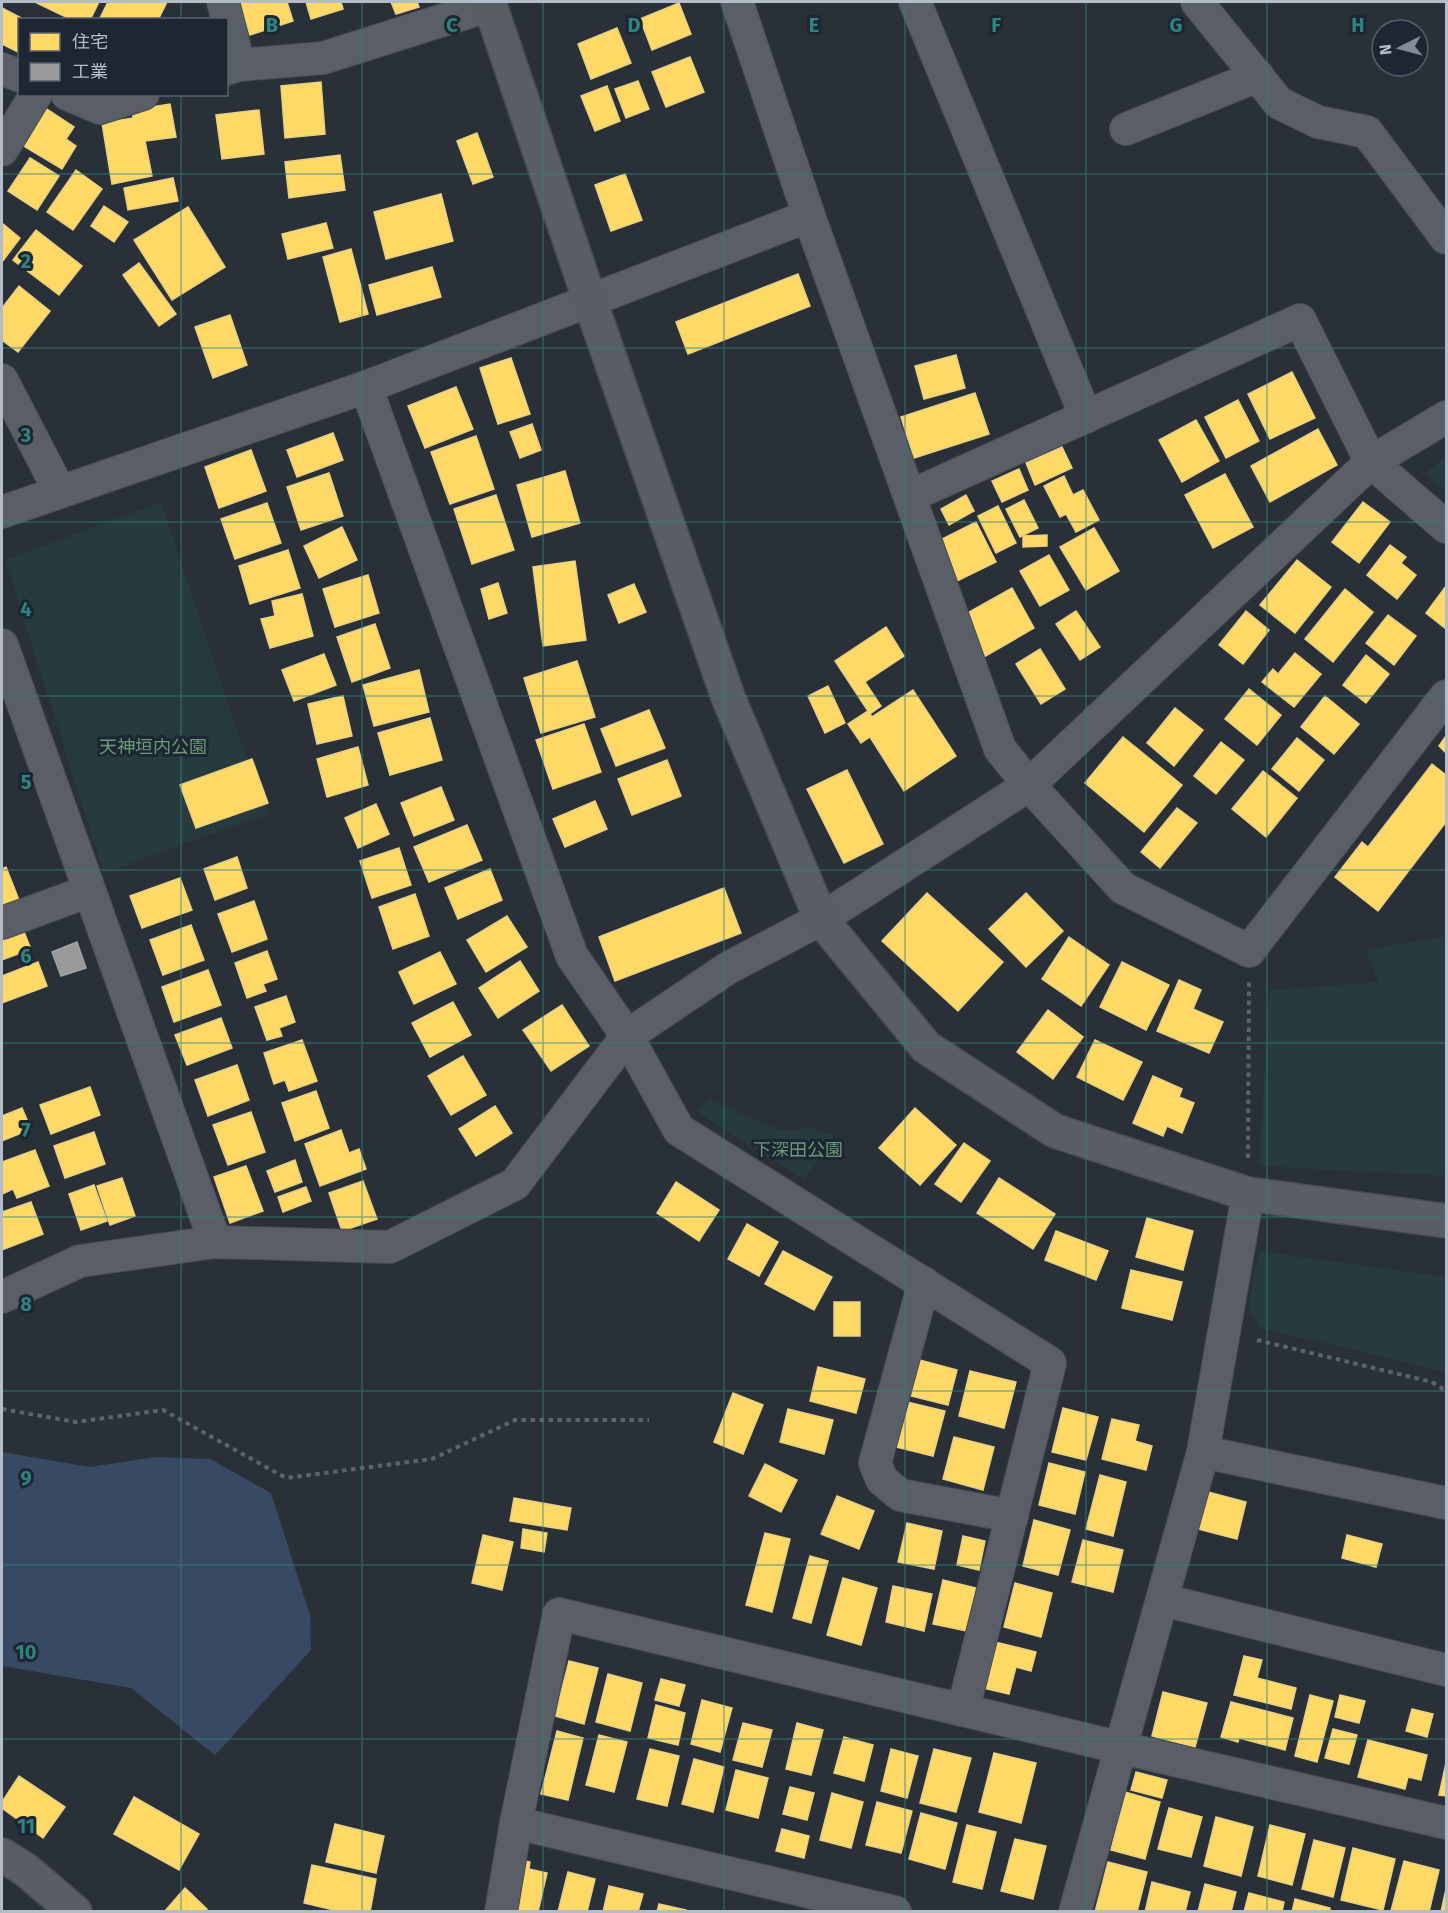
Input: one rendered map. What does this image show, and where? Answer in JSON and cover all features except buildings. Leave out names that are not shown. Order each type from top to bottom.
[{"type":"street","points":[[223,2],[225,18]]},
{"type":"street","points":[[737,2],[809,216],[1000,749],[1029,785],[1123,888],[1249,951],[1446,696]]},
{"type":"street","points":[[915,2],[1086,417]]},
{"type":"street","points":[[1197,2],[1279,103],[1318,122],[1367,132],[1446,238]]},
{"type":"street","points":[[228,34],[233,67],[323,58],[490,3],[590,301],[728,698],[821,919],[926,1047],[1055,1131],[1248,1194],[1446,1221]]},
{"type":"street","points":[[2,69],[18,75]]},
{"type":"street","points":[[1126,129],[1258,76]]},
{"type":"street","points":[[2,150],[35,96]]},
{"type":"street","points":[[72,96],[100,108],[137,96]]},
{"type":"street","points":[[2,512],[366,387],[809,216]]},
{"type":"street","points":[[910,496],[1300,320],[1371,462],[1446,527]]},
{"type":"street","points":[[2,380],[60,492]]},
{"type":"street","points":[[366,387],[572,956],[627,1036],[679,1130],[1050,1363],[963,1710]]},
{"type":"street","points":[[2,1297],[80,1261],[215,1242],[390,1247],[515,1184],[627,1036],[728,968],[821,919],[1029,785],[1371,462],[1446,417]]},
{"type":"street","points":[[2,645],[215,1242]]},
{"type":"street","points":[[2,923],[89,891]]},
{"type":"street","points":[[1075,1911],[1203,1452],[1248,1194]]},
{"type":"street","points":[[924,1283],[875,1463],[882,1480],[900,1495],[1012,1516]]},
{"type":"street","points":[[1203,1452],[1446,1503]]},
{"type":"street","points":[[1162,1600],[1446,1670]]},
{"type":"street","points":[[501,1911],[516,1823],[559,1614],[1446,1823]]},
{"type":"street","points":[[516,1823],[896,1911]]},
{"type":"street","points":[[2,1855],[26,1870],[75,1911]]},
{"type":"path","points":[[1248,1194],[1249,951]]},
{"type":"path","points":[[1224,1333],[1432,1382],[1446,1391]]},
{"type":"path","points":[[2,1408],[76,1422],[163,1410],[286,1478],[432,1459],[515,1420],[649,1420]]},
{"type":"green space","points":[[1446,456],[1446,491],[1425,474]]},
{"type":"green space","name":"天神垣内公園","points":[[161,502],[240,740],[270,814],[104,874],[5,560]]},
{"type":"green space","points":[[1446,936],[1446,1176],[1259,1166],[1269,990],[1379,982],[1365,950]]},
{"type":"green space","name":"下深田公園","points":[[709,1099],[782,1131],[810,1128],[834,1135],[805,1180],[697,1112]]},
{"type":"green space","points":[[1259,1251],[1446,1277],[1446,1372],[1260,1328],[1248,1306]]},
{"type":"water","points":[[2,1452],[90,1467],[156,1457],[210,1459],[271,1493],[310,1615],[311,1650],[215,1755],[131,1688],[2,1666]]}]
